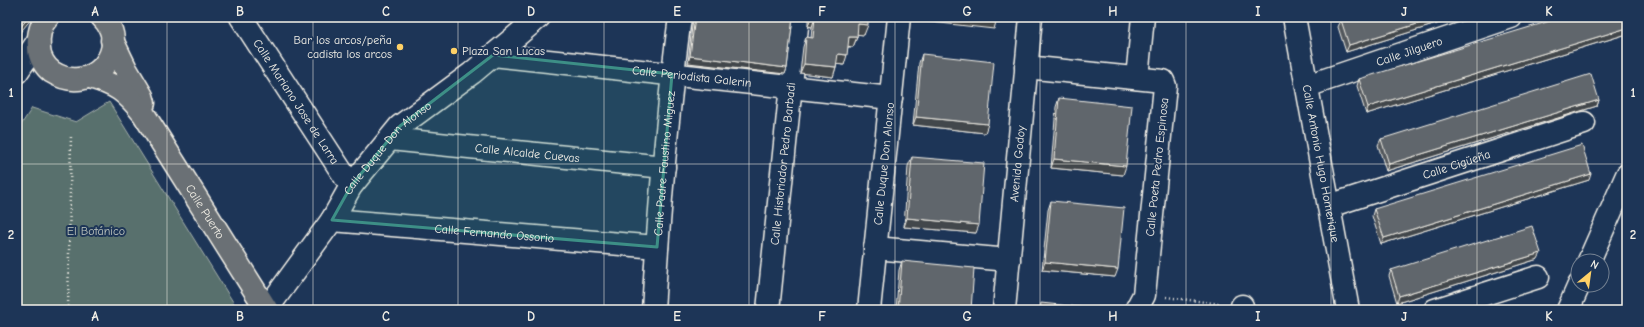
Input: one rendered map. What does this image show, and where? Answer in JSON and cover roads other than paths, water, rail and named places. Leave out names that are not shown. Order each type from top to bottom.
[{"type":"main road","points":[[48,17],[40,29],[38,41],[39,52],[43,61],[50,70],[61,77],[80,80],[90,77],[99,71],[106,63],[111,52],[112,40]]},
{"type":"main road","name":"Calle Puerto","points":[[104,18],[110,29],[112,40],[126,69],[142,96],[144,102],[143,113]]},
{"type":"main road","name":"Calle Puerto","points":[[90,77],[109,83],[121,89],[131,97],[143,113],[267,310]]},
{"type":"street","name":"Calle Mariano Jose de Larra","points":[[241,17],[351,186]]},
{"type":"street","name":"Calle Duque Don Alonso","points":[[267,310],[332,220],[351,186],[400,126],[494,55],[539,17]]},
{"type":"street","name":"Calle Padre Faustino Miguez","points":[[653,310],[672,74],[680,17]]},
{"type":"street","name":"Calle Historiador Pedro Barbadi","points":[[768,310],[798,17]]},
{"type":"street","name":"Calle Duque Don Alonso","points":[[869,310],[899,17]]},
{"type":"street","name":"Avenida Godoy","points":[[1004,310],[1031,17]]},
{"type":"street","points":[[1137,78],[1143,17]]},
{"type":"street","name":"Calle Antonio Hugo Homerique","points":[[1294,17],[1348,310]]},
{"type":"street","name":"Calle Jilguero","points":[[1307,86],[1511,17]]},
{"type":"street","points":[[17,73],[38,41]]},
{"type":"street","name":"Calle Periodista Galerin","points":[[494,55],[891,98]]},
{"type":"street","name":"Calle Poeta Pedro Espinosa","points":[[1026,67],[1158,80],[1163,82],[1165,86],[1140,302]]},
{"type":"street","points":[[17,73],[50,70]]},
{"type":"street","name":"Calle Cigüeña","points":[[1329,206],[1584,124]]},
{"type":"street","name":"Calle Alcalde Cuevas","points":[[390,139],[664,167]]},
{"type":"street","points":[[1593,253],[1627,175]]},
{"type":"street","name":"Calle Fernando Ossorio","points":[[332,220],[657,248]]},
{"type":"street","points":[[875,248],[1008,260]]},
{"type":"street","points":[[1435,310],[1538,277]]},
{"type":"street","points":[[1568,310],[1575,293]]},
{"type":"place","name":"Bar los arcos/peña cadista los arcos","points":[[400,47]]},
{"type":"place","name":"Plaza San Lucas","points":[[454,51]]},
{"type":"park label","name":"El Botánico","points":[[96,231]]}]
